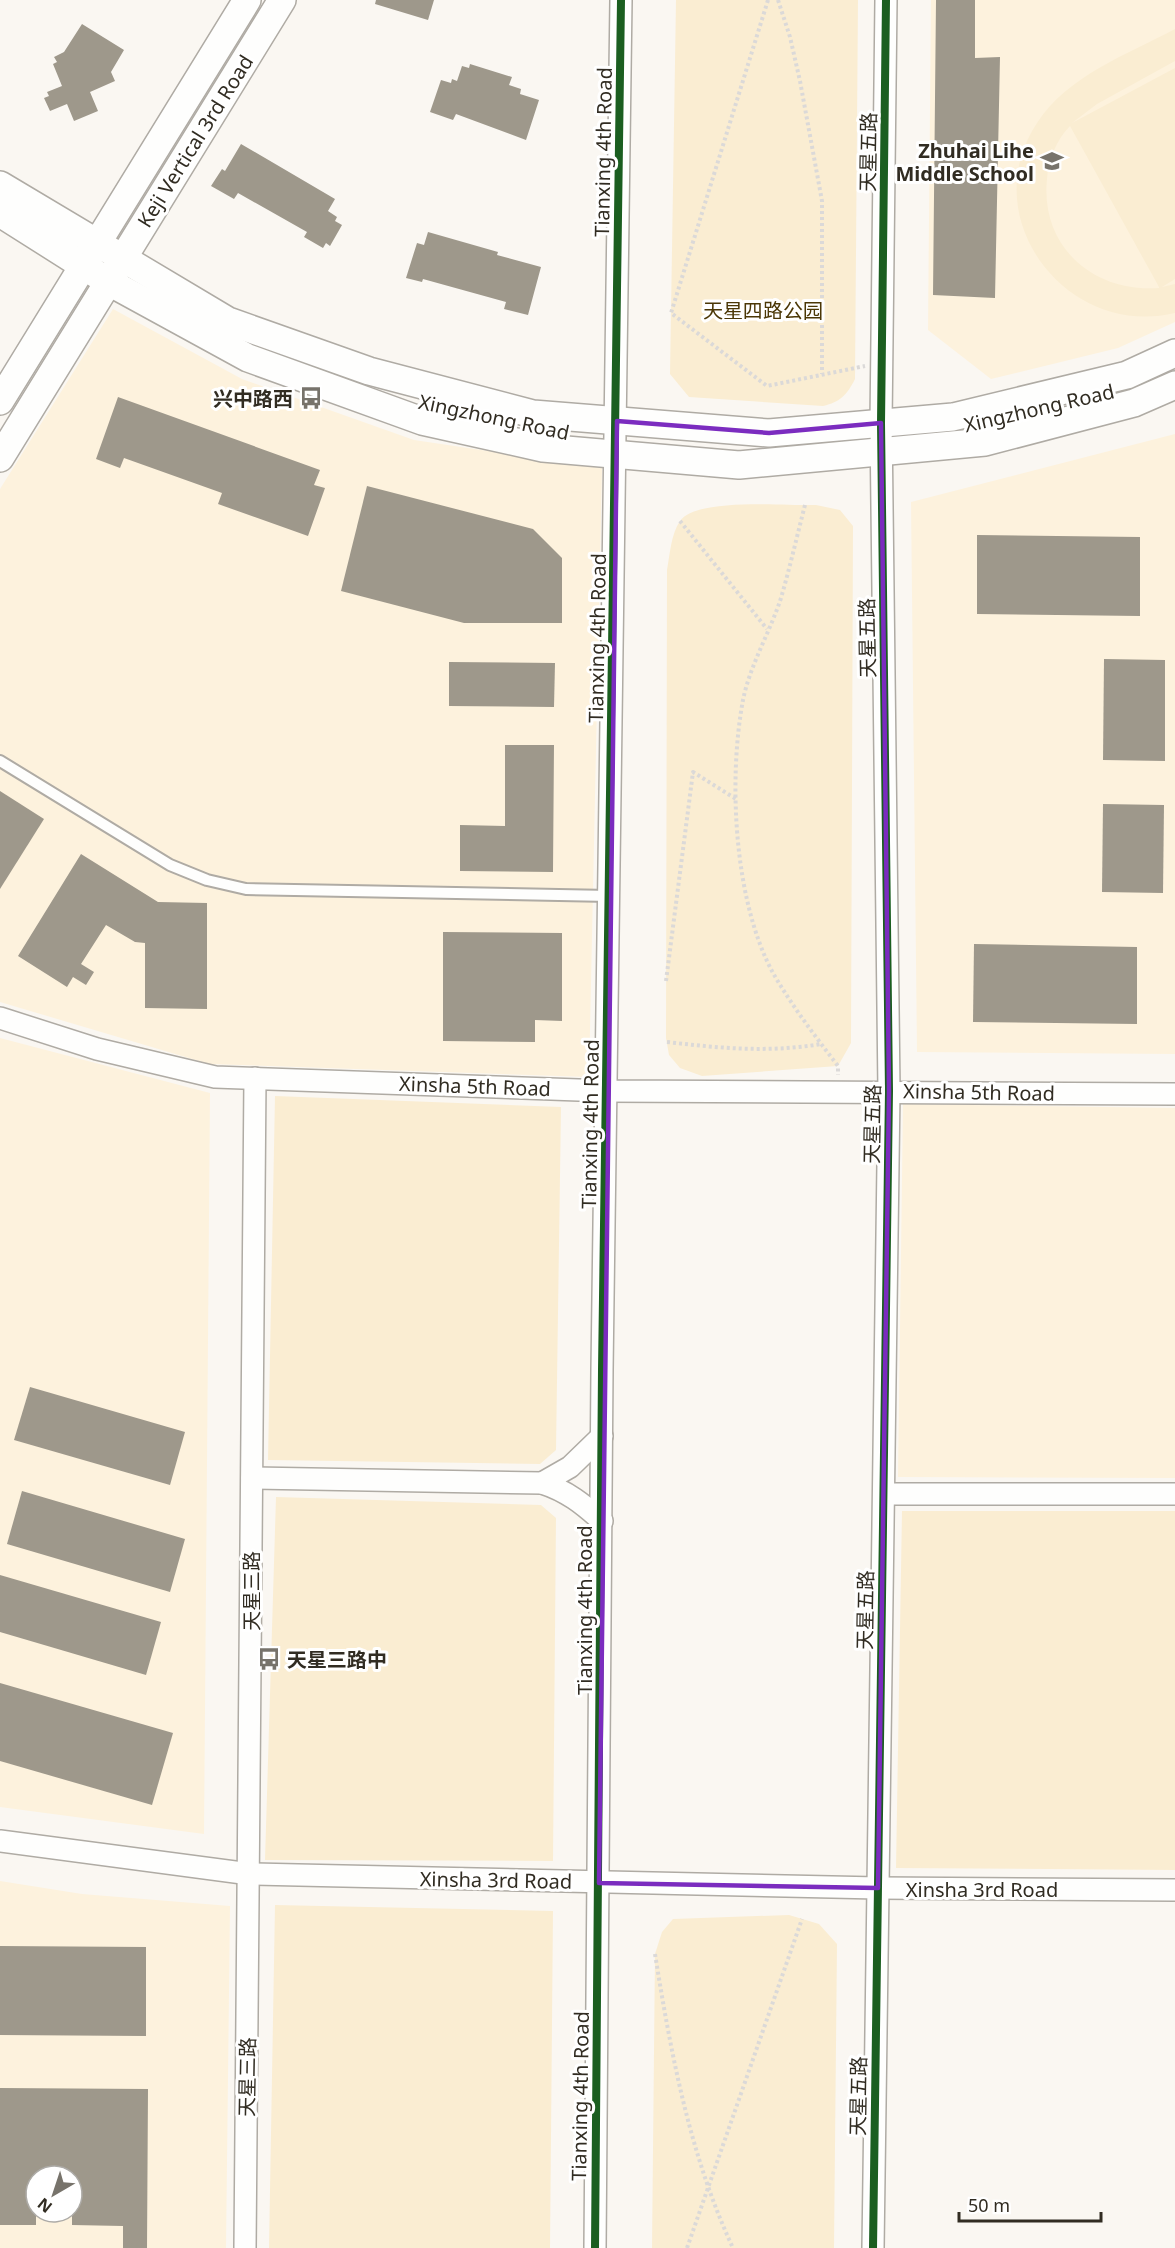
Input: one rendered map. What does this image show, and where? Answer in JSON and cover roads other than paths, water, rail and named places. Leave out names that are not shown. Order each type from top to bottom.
[{"type":"street","name":"Keji Vertical 3rd Road","points":[[0,401],[248,0]]},
{"type":"street","name":"Keji Vertical 3rd Road","points":[[0,458],[282,0]]},
{"type":"street","name":"Tianxing 4th Road","points":[[595,2248],[602,1436],[621,0]]},
{"type":"street","name":"天星五路","points":[[873,2248],[889,1091],[881,452],[886,0]]},
{"type":"street","name":"Xingzhong Road","points":[[0,185],[90,255],[248,358],[422,421],[543,448],[739,465],[881,452],[985,441],[1134,403],[1175,385]]},
{"type":"street","name":"Xingzhong Road","points":[[0,213],[90,255]]},
{"type":"street","name":"Xingzhong Road","points":[[115,271],[228,321],[369,371],[533,414],[769,433],[953,417],[1127,375],[1175,353]]},
{"type":"street","name":"Xinsha 5th Road","points":[[0,1018],[97,1049],[215,1077],[607,1090],[1175,1094]]},
{"type":"street","name":"天星三路","points":[[245,2248],[250,1874],[255,1078]]},
{"type":"street","points":[[542,1483],[570,1467],[602,1436]]},
{"type":"street","points":[[252,1478],[542,1483],[560,1489],[579,1501],[602,1521]]},
{"type":"street","points":[[884,1494],[1175,1494]]},
{"type":"street","name":"Xinsha 3rd Road","points":[[0,1841],[250,1874],[878,1888],[1175,1890]]},
{"type":"lane","points":[[0,761],[170,865],[246,889],[610,896]]},
{"type":"place","name":"Zhuhai Lihe Middle School","points":[[1052,161]]},
{"type":"place","name":"兴中路西","points":[[311,398]]},
{"type":"place","name":"天星三路中","points":[[269,1659]]},
{"type":"park label","name":"天星四路公园","points":[[763,310]]}]
